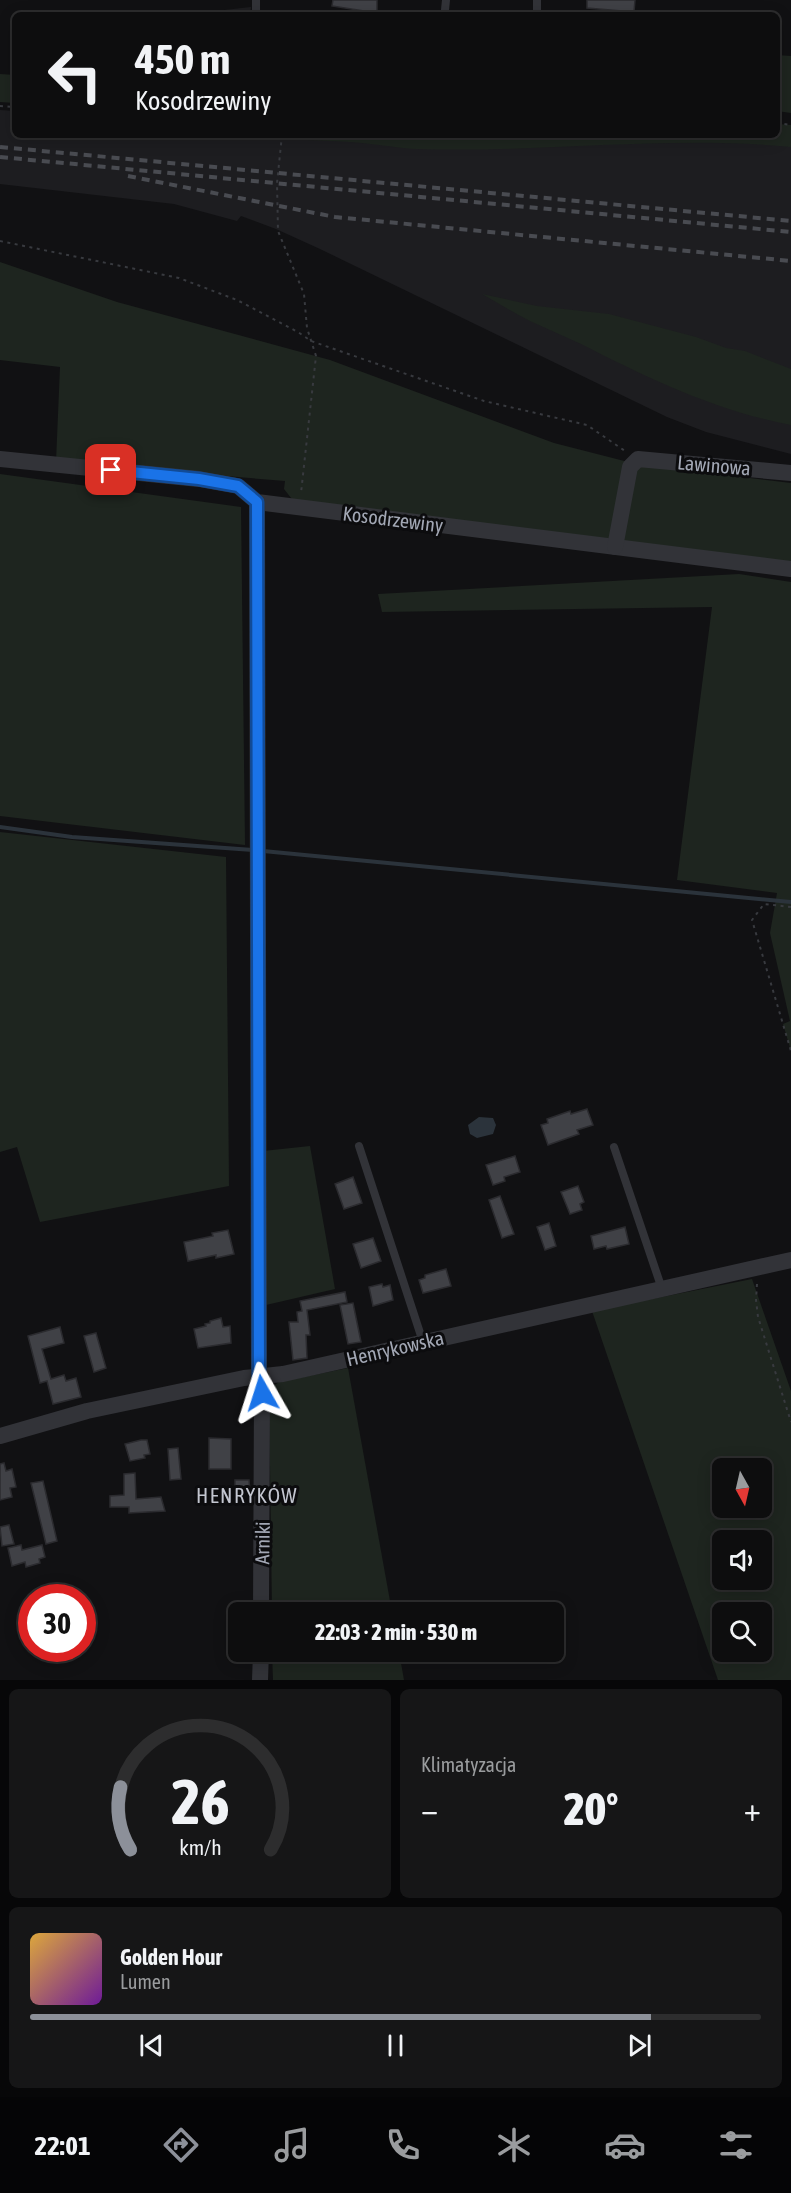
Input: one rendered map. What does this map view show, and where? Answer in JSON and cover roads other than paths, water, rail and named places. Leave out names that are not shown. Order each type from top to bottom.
[{"type":"street","name":"Kosodrzewiny","points":[[0,459],[199,479],[238,486],[257,502],[791,569]]},
{"type":"street","name":"Lawinowa","points":[[615,547],[630,467],[638,459],[791,472]]},
{"type":"street","name":"Arniki","points":[[257,502],[261,1602]]},
{"type":"street","name":"Henrykowska","points":[[0,1436],[87,1411],[423,1342],[791,1260]]},
{"type":"street","points":[[260,1680],[261,1662]]},
{"type":"lane","points":[[445,10],[446,0]]},
{"type":"lane","points":[[537,0],[537,12]]},
{"type":"lane","points":[[359,1146],[423,1342]]},
{"type":"lane","points":[[614,1147],[662,1289]]},
{"type":"waterway","points":[[0,827],[72,837],[253,850]]},
{"type":"waterway","points":[[263,851],[791,902]]},
{"type":"railway","points":[[0,147],[791,221]]},
{"type":"railway","points":[[0,157],[791,232]]},
{"type":"railway","points":[[128,176],[335,217],[791,261]]},
{"type":"district","name":"HENRYKÓW","points":[[247,1495]]}]
